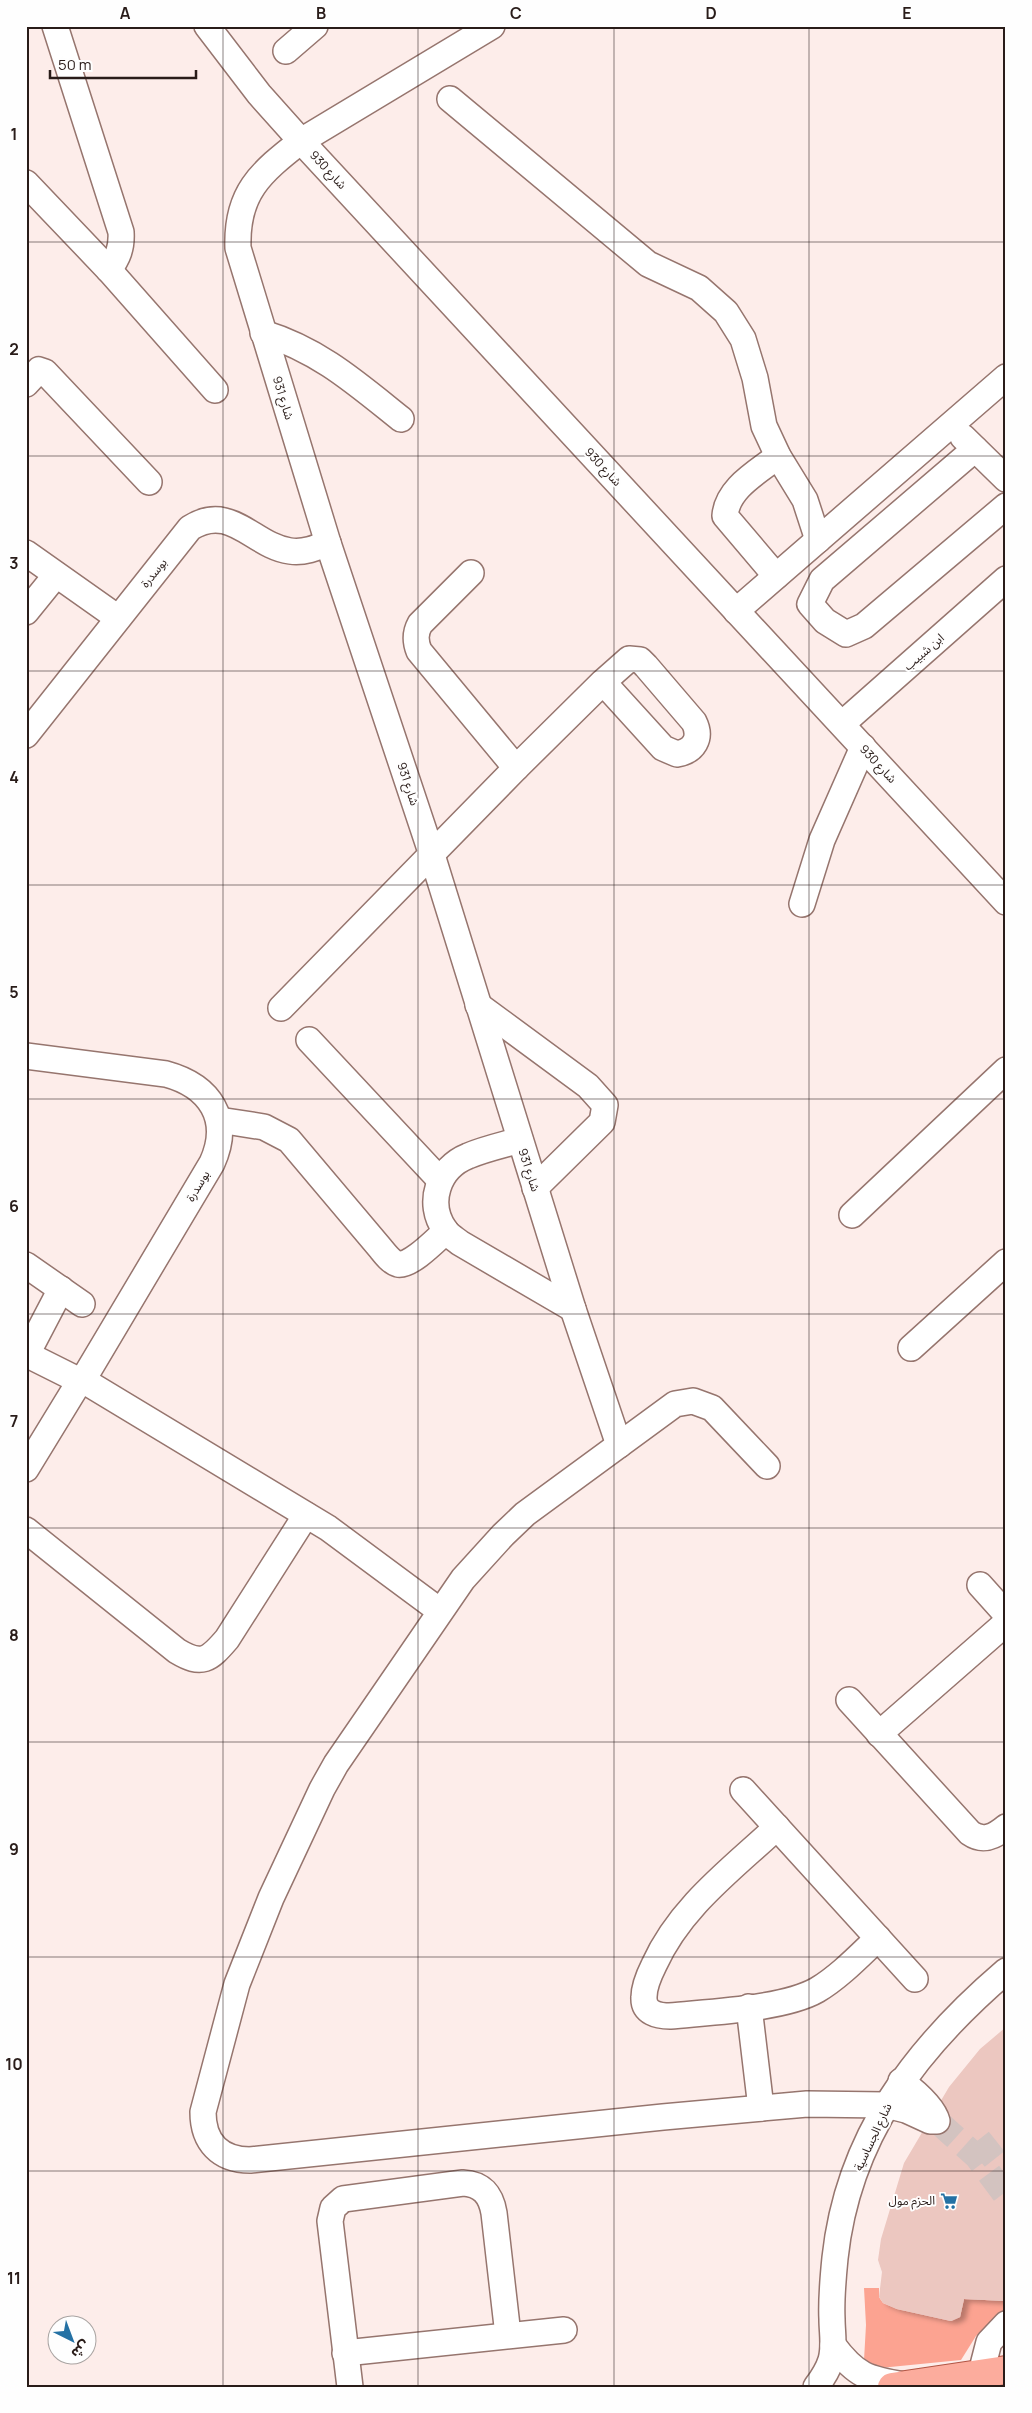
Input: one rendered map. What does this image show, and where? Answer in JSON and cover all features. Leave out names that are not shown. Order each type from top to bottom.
[{"type":"main road","points":[[898,2386],[993,2371]]},
{"type":"street","points":[[55,26],[121,232],[122,244],[118,257],[109,270]]},
{"type":"street","name":"شارع 930","points":[[208,26],[259,94],[301,141],[1006,902]]},
{"type":"street","points":[[286,51],[315,26]]},
{"type":"street","name":"شارع 931","points":[[492,26],[301,141],[258,177],[248,193],[241,211],[238,229],[238,248],[328,543],[432,855],[573,1309],[619,1445]]},
{"type":"street","points":[[450,99],[648,264],[699,288],[726,312],[743,339],[755,378],[764,426],[778,456],[805,500],[818,540]]},
{"type":"street","points":[[26,182],[109,270],[215,390]]},
{"type":"street","points":[[263,333],[290,341],[317,355],[401,418]]},
{"type":"street","points":[[26,384],[39,370],[45,372],[149,482]]},
{"type":"street","points":[[736,610],[1006,377]]},
{"type":"street","points":[[950,425],[1006,479]]},
{"type":"street","points":[[975,449],[822,580],[810,604],[826,621],[846,634],[864,626],[1006,506]]},
{"type":"street","points":[[776,576],[725,516],[726,506],[736,489],[778,456]]},
{"type":"street","name":"بوسدرة","points":[[26,735],[190,528],[207,520],[225,520],[280,549],[291,552],[315,549],[328,543]]},
{"type":"street","points":[[26,553],[118,618]]},
{"type":"street","points":[[471,574],[420,624],[416,630],[416,644],[419,651],[516,768]]},
{"type":"street","points":[[26,612],[56,575]]},
{"type":"street","name":"ابن شبيب","points":[[842,724],[1006,579]]},
{"type":"street","points":[[281,1008],[603,682]]},
{"type":"street","points":[[802,904],[822,840],[863,747]]},
{"type":"street","points":[[478,1005],[588,1086],[605,1105],[602,1122],[535,1188]]},
{"type":"street","points":[[309,1040],[440,1180]]},
{"type":"street","name":"بوسدرة","points":[[26,1056],[166,1074],[183,1078],[194,1084],[206,1096],[219,1120],[220,1142],[212,1163],[87,1373],[81,1379],[26,1469]]},
{"type":"street","points":[[852,1216],[1006,1070]]},
{"type":"street","points":[[219,1120],[264,1127],[289,1140],[381,1249],[397,1264],[405,1264],[412,1260],[446,1231]]},
{"type":"street","points":[[520,1140],[467,1156],[452,1165],[440,1180],[436,1197],[437,1215],[446,1231],[460,1242],[573,1309]]},
{"type":"street","points":[[911,1348],[1006,1262]]},
{"type":"street","points":[[26,1265],[82,1304]]},
{"type":"street","points":[[61,1289],[27,1354],[76,1379],[81,1379],[306,1515],[348,1542],[440,1611]]},
{"type":"street","points":[[767,1466],[712,1408],[693,1401],[675,1404],[548,1496],[503,1535],[463,1580],[336,1764],[270,1898],[236,1984],[203,2112],[203,2125],[207,2138],[214,2148],[225,2156],[237,2160],[250,2160],[761,2108],[834,2103],[886,2106],[906,2110],[937,2121],[934,2114],[901,2081]]},
{"type":"street","points":[[26,1530],[177,1651],[191,1659],[205,1660],[215,1653],[227,1639],[306,1515]]},
{"type":"street","points":[[980,1585],[1006,1614]]},
{"type":"street","points":[[879,1734],[1006,1623]]},
{"type":"street","points":[[849,1700],[970,1833],[983,1839],[997,1834],[1006,1827]]},
{"type":"street","points":[[743,1790],[915,1979]]},
{"type":"street","points":[[777,1827],[703,1895],[681,1919],[663,1945],[644,1990],[644,2001],[649,2011],[658,2016],[749,2007],[791,2000],[814,1991],[833,1979],[878,1938]]},
{"type":"street","name":"شارع الجساسية","points":[[816,2387],[831,2361],[836,2256],[843,2219],[860,2161],[886,2106],[918,2057],[948,2025],[1006,1971]]},
{"type":"street","points":[[749,2007],[761,2108]]},
{"type":"street","points":[[350,2387],[330,2229],[330,2214],[337,2202],[350,2197],[463,2183],[478,2186],[490,2196],[508,2335]]},
{"type":"street","points":[[993,2371],[989,2342],[1006,2324]]},
{"type":"street","points":[[345,2354],[564,2330]]},
{"type":"street","points":[[833,2345],[849,2366],[857,2372],[873,2380],[898,2386]]},
{"type":"shaded area","points":[[864,2288],[879,2288],[879,2297],[883,2303],[897,2309],[951,2321],[960,2317],[964,2299],[1006,2301],[1006,2308],[976,2336],[961,2360],[880,2368],[870,2366],[864,2360],[866,2325]]},
{"type":"building","name":"الحزم مول","points":[[1006,2027],[1006,2301],[964,2299],[960,2317],[951,2321],[897,2309],[883,2303],[879,2297],[882,2272],[878,2260],[881,2239],[904,2163],[949,2087],[980,2049]]},
{"type":"tunnel","points":[[937,2121],[977,2157],[1006,2196]]},
{"type":"tunnel","points":[[977,2157],[1006,2134]]},
{"type":"place","name":"الحزم مول","points":[[949,2201]]}]
